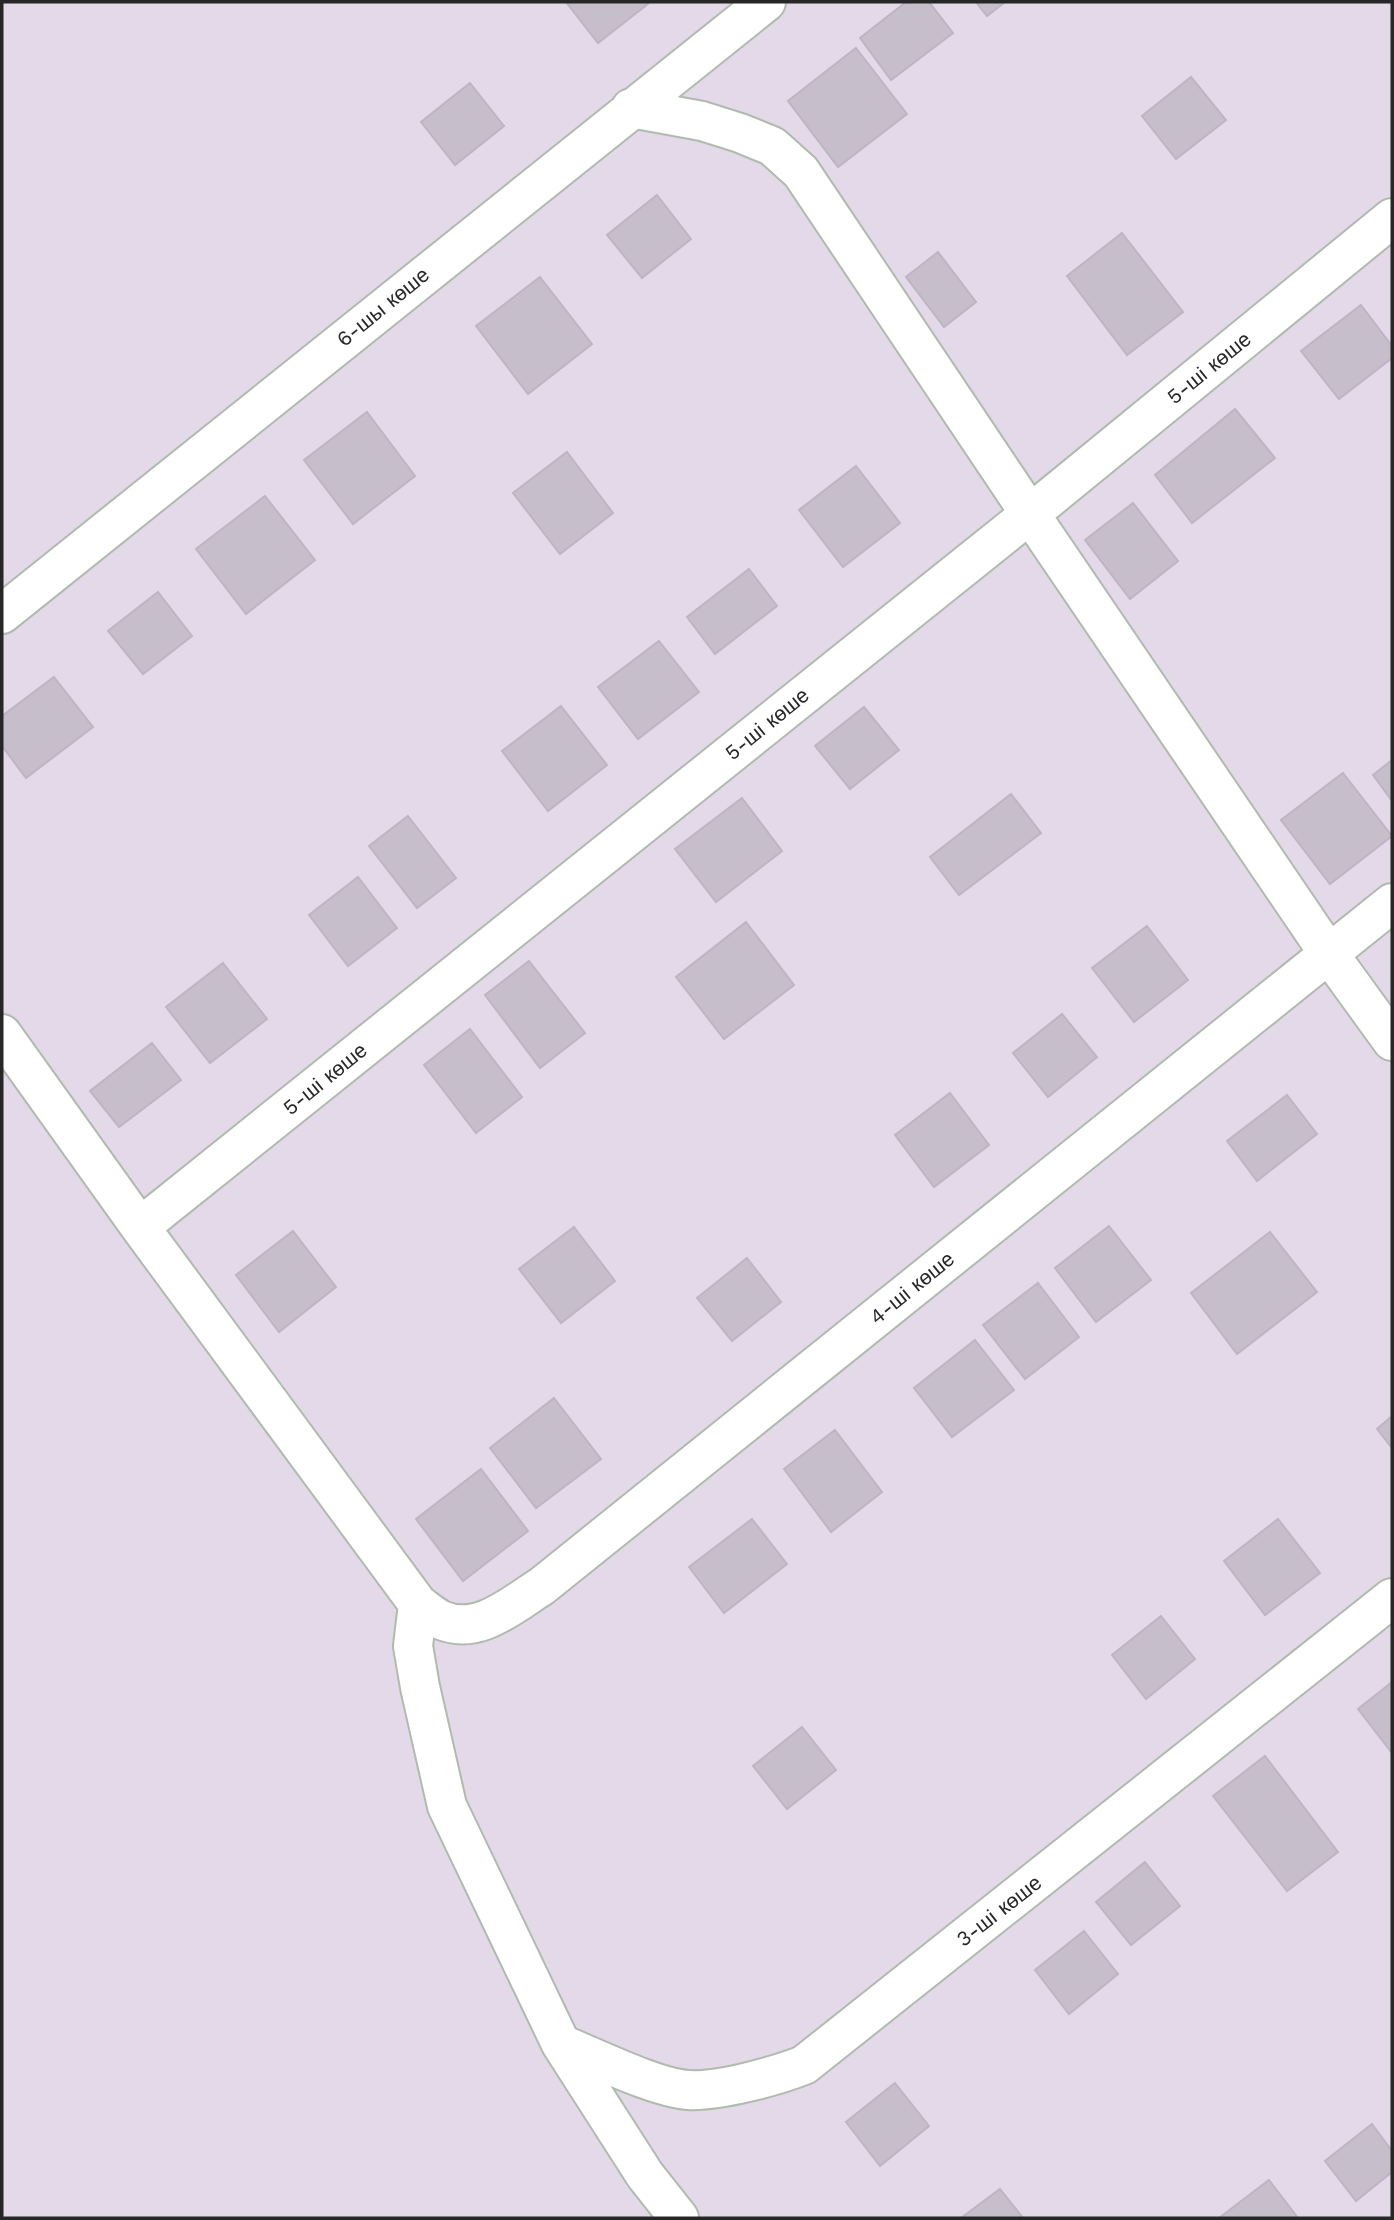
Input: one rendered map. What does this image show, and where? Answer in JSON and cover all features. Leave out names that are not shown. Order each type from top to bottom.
[{"type":"street","name":"6-шы көше","points":[[2,614],[766,2]]},
{"type":"street","points":[[631,108],[702,121],[740,133],[772,146],[801,172],[1329,954],[1392,1041]]},
{"type":"street","name":"5-ші көше","points":[[140,1227],[1030,514],[1392,218]]},
{"type":"street","name":"4-ші көше","points":[[418,1604],[441,1619],[458,1625],[479,1624],[542,1586],[1392,903]]},
{"type":"street","points":[[2,1034],[140,1227],[418,1604],[413,1646],[447,1806],[561,2044],[645,2175],[679,2218]]},
{"type":"street","name":"3-ші көше","points":[[561,2044],[664,2085],[690,2090],[775,2077],[804,2066],[1392,1598]]},
{"type":"building","points":[[566,2],[646,2],[648,4],[598,43]]},
{"type":"building","points":[[906,2],[929,2],[953,33],[891,80],[860,38]]},
{"type":"building","points":[[976,2],[1005,2],[987,16]]},
{"type":"building","points":[[856,48],[907,114],[838,167],[788,101]]},
{"type":"building","points":[[1191,77],[1226,120],[1176,159],[1142,116]]},
{"type":"building","points":[[470,83],[504,126],[455,165],[421,122]]},
{"type":"building","points":[[657,195],[691,239],[642,278],[607,235]]},
{"type":"building","points":[[1122,233],[1183,312],[1127,355],[1067,276]]},
{"type":"building","points":[[938,252],[976,302],[944,327],[906,277]]},
{"type":"building","points":[[540,277],[592,344],[528,394],[476,326]]},
{"type":"building","points":[[1361,305],[1392,346],[1392,358],[1339,399],[1301,351]]},
{"type":"building","points":[[1235,409],[1275,458],[1192,523],[1155,475]]},
{"type":"building","points":[[367,412],[415,476],[353,524],[304,460]]},
{"type":"building","points":[[567,452],[613,513],[560,554],[513,493]]},
{"type":"building","points":[[856,466],[900,523],[843,567],[799,510]]},
{"type":"building","points":[[265,496],[315,560],[246,614],[196,549]]},
{"type":"building","points":[[1133,503],[1178,561],[1130,599],[1085,540]]},
{"type":"building","points":[[749,569],[777,606],[715,654],[687,617]]},
{"type":"building","points":[[158,592],[192,636],[143,674],[108,631]]},
{"type":"building","points":[[659,641],[699,692],[638,739],[598,687]]},
{"type":"building","points":[[54,677],[93,727],[26,778],[2,746],[2,716]]},
{"type":"building","points":[[561,706],[607,765],[548,811],[502,751]]},
{"type":"building","points":[[864,707],[899,750],[850,789],[815,746]]},
{"type":"building","points":[[1392,760],[1392,801],[1373,775]]},
{"type":"building","points":[[1343,773],[1392,836],[1330,884],[1281,820]]},
{"type":"building","points":[[1011,794],[1041,833],[959,895],[930,857]]},
{"type":"building","points":[[742,798],[782,851],[716,902],[675,849]]},
{"type":"building","points":[[408,816],[456,878],[417,908],[369,846]]},
{"type":"building","points":[[358,877],[397,928],[348,966],[309,915]]},
{"type":"building","points":[[746,922],[794,985],[724,1039],[676,977]]},
{"type":"building","points":[[1147,926],[1188,980],[1134,1022],[1092,968]]},
{"type":"building","points":[[529,961],[585,1033],[540,1068],[485,995]]},
{"type":"building","points":[[223,963],[267,1019],[210,1063],[166,1007]]},
{"type":"building","points":[[1062,1014],[1097,1057],[1048,1097],[1013,1053]]},
{"type":"building","points":[[470,1029],[522,1097],[476,1133],[424,1065]]},
{"type":"building","points":[[152,1043],[181,1080],[119,1127],[90,1091]]},
{"type":"building","points":[[950,1093],[989,1145],[934,1187],[895,1135]]},
{"type":"building","points":[[1287,1095],[1317,1134],[1257,1181],[1227,1141]]},
{"type":"building","points":[[1109,1226],[1151,1280],[1096,1322],[1055,1268]]},
{"type":"building","points":[[574,1227],[615,1281],[561,1323],[519,1269]]},
{"type":"building","points":[[293,1231],[336,1287],[279,1332],[236,1275]]},
{"type":"building","points":[[1270,1232],[1317,1292],[1237,1354],[1191,1293]]},
{"type":"building","points":[[747,1258],[781,1302],[732,1341],[697,1298]]},
{"type":"building","points":[[1038,1283],[1079,1337],[1025,1379],[983,1325]]},
{"type":"building","points":[[975,1340],[1014,1390],[952,1437],[914,1388]]},
{"type":"building","points":[[554,1398],[601,1459],[536,1508],[490,1448]]},
{"type":"building","points":[[1392,1416],[1392,1448],[1377,1429]]},
{"type":"building","points":[[835,1430],[882,1492],[831,1532],[784,1469]]},
{"type":"building","points":[[481,1469],[528,1531],[463,1581],[416,1519]]},
{"type":"building","points":[[752,1519],[787,1564],[724,1613],[689,1567]]},
{"type":"building","points":[[1278,1519],[1320,1573],[1265,1615],[1224,1561]]},
{"type":"building","points":[[1161,1616],[1195,1659],[1146,1699],[1112,1655]]},
{"type":"building","points":[[1392,1682],[1392,1753],[1358,1709]]},
{"type":"building","points":[[802,1727],[836,1770],[787,1809],[753,1766]]},
{"type":"building","points":[[1265,1756],[1338,1852],[1287,1891],[1213,1796]]},
{"type":"building","points":[[1145,1862],[1180,1906],[1131,1945],[1096,1902]]},
{"type":"building","points":[[1084,1931],[1118,1974],[1069,2014],[1035,1970]]},
{"type":"building","points":[[895,2083],[929,2126],[880,2166],[846,2122]]},
{"type":"building","points":[[1372,2124],[1392,2151],[1392,2172],[1356,2201],[1325,2161]]},
{"type":"building","points":[[1269,2180],[1298,2218],[1219,2218]]},
{"type":"building","points":[[1000,2189],[1023,2218],[961,2218]]}]
